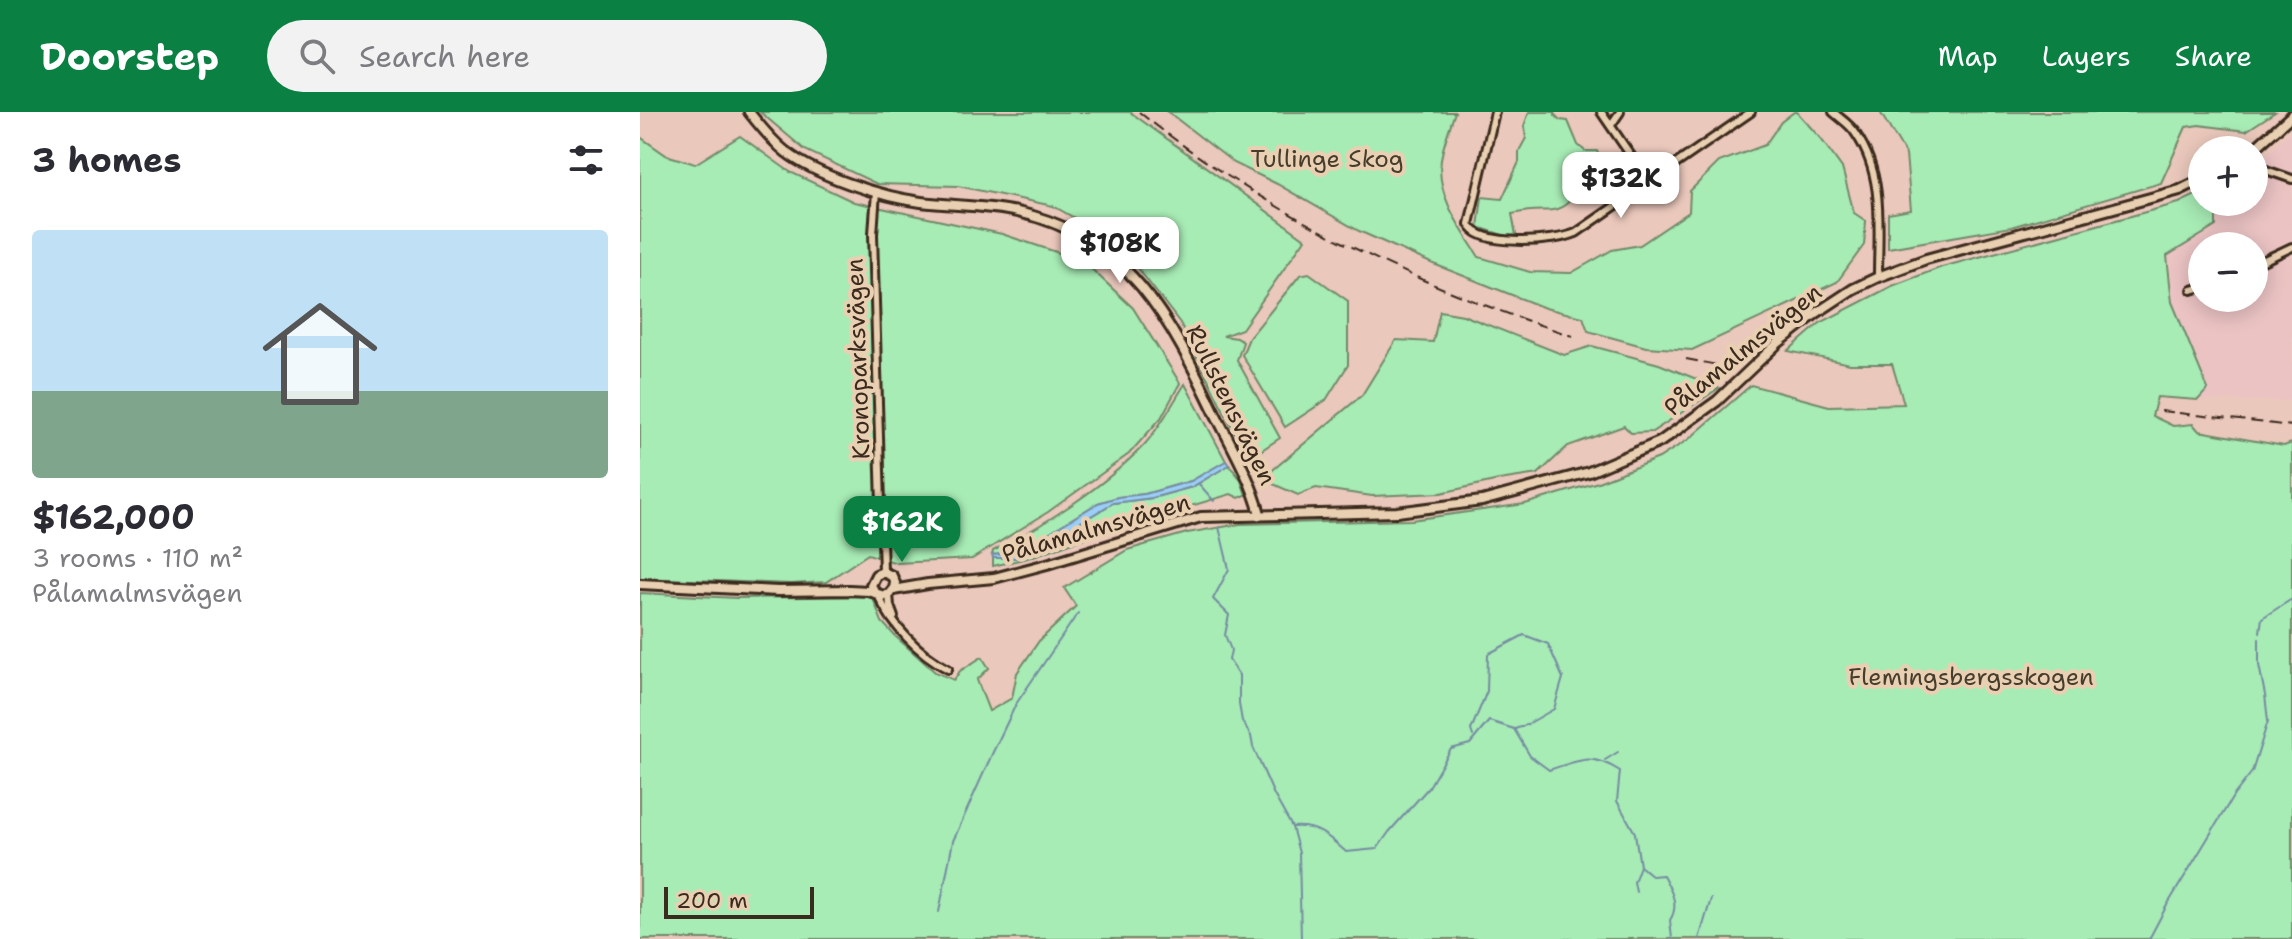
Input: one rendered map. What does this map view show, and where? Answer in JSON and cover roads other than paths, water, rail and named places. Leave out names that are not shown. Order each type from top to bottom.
[{"type":"street","name":"Rullstensvägen","points":[[749,112],[791,156],[837,179],[918,201],[1027,214],[1070,231],[1121,264],[1147,290],[1172,329],[1253,491],[1260,514]]},
{"type":"street","points":[[1495,112],[1469,224],[1472,230],[1508,242],[1571,235],[1751,112]]},
{"type":"street","points":[[1601,112],[1649,182]]},
{"type":"street","points":[[1611,125],[1620,112]]},
{"type":"street","points":[[1833,112],[1855,131],[1870,158],[1878,189],[1878,277]]},
{"type":"street","points":[[2268,137],[2292,115]]},
{"type":"street","points":[[2268,171],[2292,179]]},
{"type":"street","name":"Pålamalmsvägen","points":[[891,592],[928,584],[994,578],[1201,517],[1397,512],[1482,501],[1589,472],[1660,442],[1717,401],[1778,343],[1815,314],[1878,277],[1926,259],[2188,186]]},
{"type":"street","name":"Kronoparksvägen","points":[[876,192],[873,234],[883,572]]},
{"type":"street","points":[[2268,258],[2292,247]]},
{"type":"street","points":[[849,590],[883,572],[893,578],[895,583],[890,606],[896,625]]},
{"type":"street","name":"Pålamalmsvägen","points":[[893,578],[928,584]]},
{"type":"street","points":[[872,580],[872,586],[896,625],[931,658],[948,669]]},
{"type":"street","points":[[640,584],[778,591],[891,592]]},
{"type":"water","points":[[1226,461],[1229,465],[1192,487],[1152,498],[1113,503],[1020,558],[993,558],[992,555],[1016,553],[1098,503],[1191,481]]},
{"type":"waterway","points":[[1199,484],[1214,501]]},
{"type":"waterway","points":[[1219,527],[1229,569],[1213,599],[1229,615],[1225,635],[1231,650],[1229,660],[1239,675],[1242,721],[1274,795],[1292,827],[1299,853],[1301,939]]},
{"type":"waterway","points":[[2260,632],[2262,618],[2292,599]]},
{"type":"waterway","points":[[939,912],[953,841],[993,752],[1016,704],[1078,613]]},
{"type":"waterway","points":[[1473,736],[1471,730],[1487,691],[1488,654],[1524,635],[1548,644],[1563,678],[1554,709],[1515,729]]},
{"type":"waterway","points":[[2149,939],[2234,795],[2252,772],[2268,721],[2259,665],[2259,639]]},
{"type":"waterway","points":[[1292,827],[1315,830],[1346,852],[1377,849],[1429,787],[1451,749],[1470,744],[1489,721],[1514,729],[1530,756],[1549,770],[1577,761],[1593,760],[1620,771],[1617,801],[1635,833],[1640,866],[1652,876],[1663,875],[1673,898],[1674,909],[1670,920],[1672,939]]},
{"type":"waterway","points":[[1605,760],[1618,752]]},
{"type":"waterway","points":[[1636,892],[1634,882],[1640,866]]},
{"type":"waterway","points":[[1699,939],[1711,899]]},
{"type":"railway","points":[[1139,112],[1239,183],[1346,244],[1458,294],[1573,336]]},
{"type":"railway","points":[[1686,359],[1728,367]]},
{"type":"railway","points":[[2161,411],[2292,426]]},
{"type":"park label","name":"Tullinge Skog","points":[[1327,159]]},
{"type":"park label","name":"Flemingsbergsskogen","points":[[1971,677]]}]
